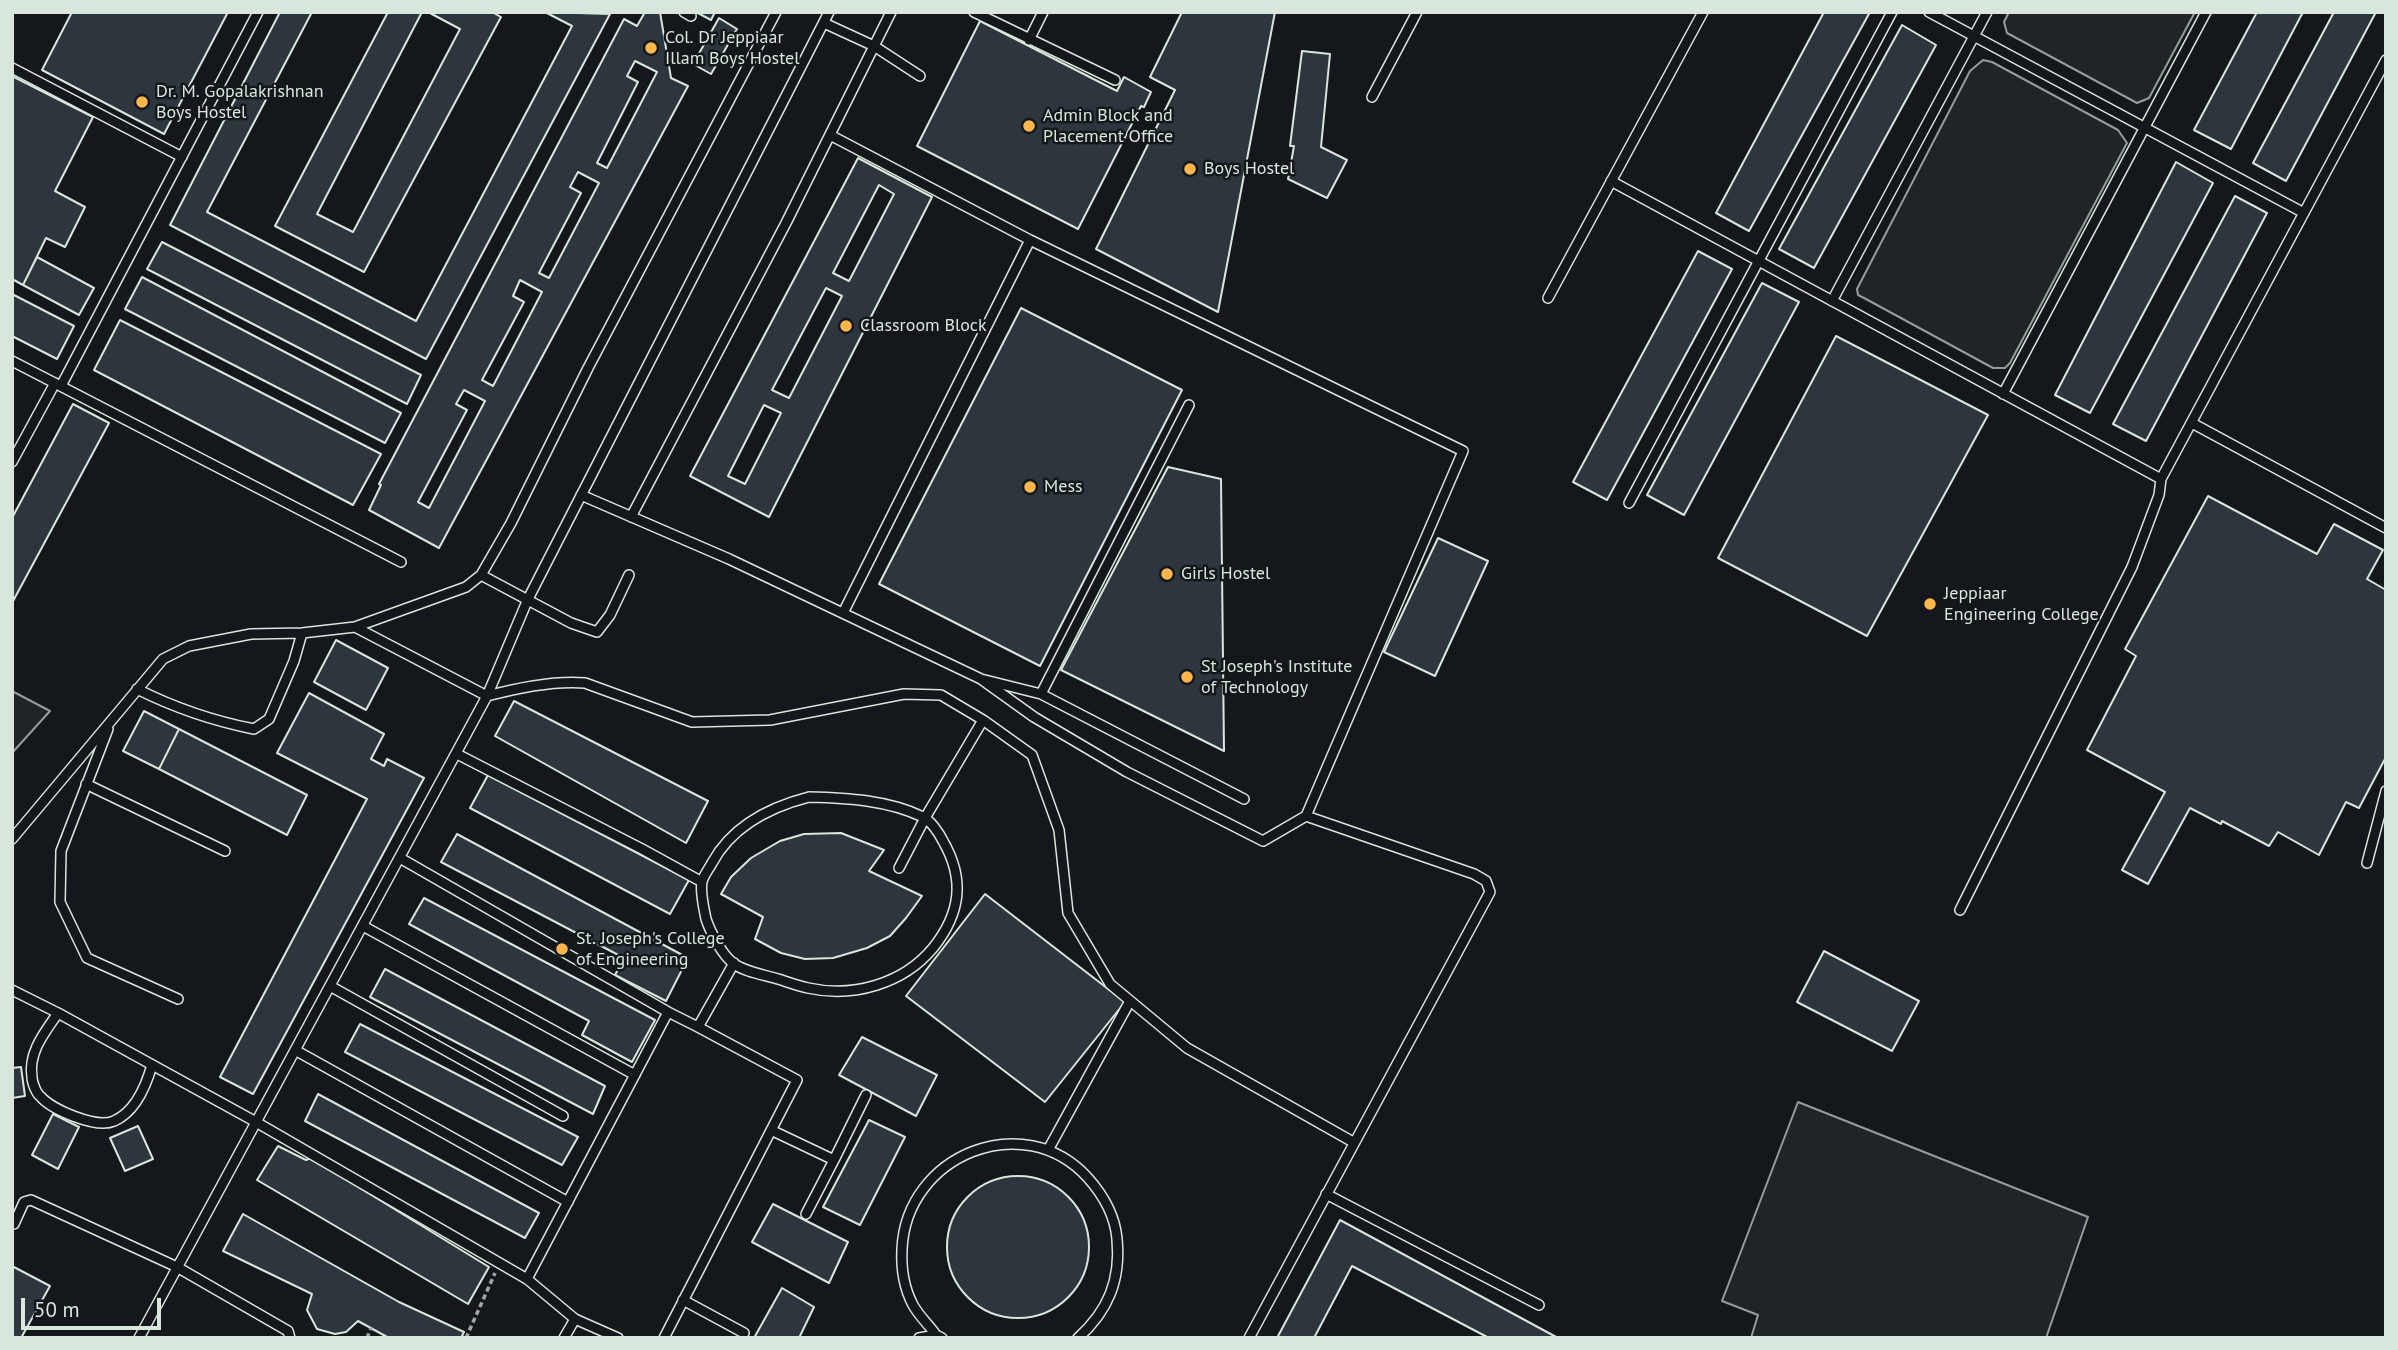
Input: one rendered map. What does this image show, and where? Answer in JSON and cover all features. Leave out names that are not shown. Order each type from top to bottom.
[{"type":"lane","points":[[12,462],[58,385],[258,12]]},
{"type":"lane","points":[[12,839],[163,659],[189,646],[251,634],[302,633],[355,627],[466,587],[481,575],[511,523],[595,356],[776,12]]},
{"type":"lane","points":[[139,1338],[457,754],[487,696],[528,599],[829,12]]},
{"type":"lane","points":[[631,517],[786,223],[891,12]]},
{"type":"lane","points":[[974,12],[1115,80]]},
{"type":"lane","points":[[1029,40],[1043,12]]},
{"type":"lane","points":[[1372,97],[1417,12]]},
{"type":"lane","points":[[1548,298],[1703,12]]},
{"type":"lane","points":[[1629,503],[1892,12]]},
{"type":"lane","points":[[1929,12],[2304,213]]},
{"type":"lane","points":[[1832,301],[1987,12]]},
{"type":"lane","points":[[2003,394],[2206,12]]},
{"type":"lane","points":[[824,23],[874,46],[920,76]]},
{"type":"lane","points":[[1960,910],[2132,567],[2159,495],[2161,479],[2386,60]]},
{"type":"lane","points":[[12,68],[182,157]]},
{"type":"lane","points":[[581,495],[729,559],[981,679],[1034,717],[1127,772],[1263,841],[1306,816],[1463,451],[1030,240],[830,135]]},
{"type":"lane","points":[[1611,181],[2161,479]]},
{"type":"lane","points":[[843,613],[1030,240]]},
{"type":"lane","points":[[12,361],[401,562]]},
{"type":"lane","points":[[1041,694],[1189,405]]},
{"type":"lane","points":[[2192,424],[2386,528]]},
{"type":"lane","points":[[481,575],[571,623],[597,632],[610,615],[629,575]]},
{"type":"lane","points":[[355,627],[487,696],[515,689],[585,683],[692,722],[770,720],[904,694],[941,695],[983,720],[1032,755],[1059,830],[1068,913],[1110,984],[1186,1048],[1353,1142]]},
{"type":"lane","points":[[137,689],[158,700],[219,722],[254,729],[269,719],[294,662],[302,633]]},
{"type":"lane","points":[[981,679],[1041,694],[1244,799]]},
{"type":"lane","points":[[899,868],[983,720]]},
{"type":"lane","points":[[111,721],[61,851],[60,902],[87,958],[178,999]]},
{"type":"lane","points":[[457,754],[702,882]]},
{"type":"lane","points":[[86,784],[225,851]]},
{"type":"lane","points":[[2367,863],[2386,791]]},
{"type":"lane","points":[[809,797],[843,798],[871,801],[925,818],[939,834],[955,861],[957,894],[952,917],[932,949],[906,971],[881,985],[846,991],[809,989],[733,964],[710,931],[704,911],[702,882],[720,849],[747,823],[780,805],[809,797]]},
{"type":"lane","points":[[1249,1338],[1490,892],[1486,881],[1474,874],[1306,816]]},
{"type":"lane","points":[[400,858],[668,1012],[797,1080],[664,1338]]},
{"type":"lane","points":[[363,926],[635,1075]]},
{"type":"lane","points":[[698,1027],[733,964]]},
{"type":"lane","points":[[330,986],[563,1116]]},
{"type":"lane","points":[[12,990],[256,1122],[527,1279],[592,1333],[618,1338]]},
{"type":"lane","points":[[1048,1150],[1130,1001]]},
{"type":"lane","points":[[527,1279],[668,1012]]},
{"type":"lane","points":[[58,1013],[36,1046],[32,1076],[38,1096],[57,1108],[92,1123],[113,1122],[132,1107],[147,1084],[152,1065]]},
{"type":"lane","points":[[295,1050],[568,1202]]},
{"type":"lane","points":[[806,1214],[866,1095]]},
{"type":"lane","points":[[771,1130],[834,1160]]},
{"type":"lane","points":[[939,1336],[913,1305],[901,1269],[903,1231],[916,1196],[941,1168],[974,1149],[1011,1143],[1048,1150],[1078,1167],[1102,1193],[1115,1225],[1119,1259],[1112,1294],[1094,1324],[1078,1338]]},
{"type":"lane","points":[[1326,1194],[1539,1305]]},
{"type":"lane","points":[[14,1224],[24,1202],[31,1200],[177,1267],[288,1331],[290,1338]]},
{"type":"lane","points":[[683,1300],[744,1333]]},
{"type":"lane","points":[[564,1338],[575,1318]]},
{"type":"lane","points":[[919,1338],[939,1336]]},
{"type":"path","points":[[466,1338],[496,1271],[513,1271]]},
{"type":"path","points":[[367,1338],[371,1328]]},
{"type":"shaded area","points":[[2009,12],[2195,12],[2149,98],[2137,103],[2007,33],[2004,22]]},
{"type":"shaded area","points":[[1983,60],[1992,62],[2118,130],[2127,143],[2005,368],[1993,368],[1858,295],[1857,289],[1970,71]]},
{"type":"shaded area","points":[[12,691],[50,711],[12,753]]},
{"type":"shaded area","points":[[1798,1102],[2088,1217],[2046,1338],[1751,1338],[1758,1315],[1722,1301]]},
{"type":"building","name":"Dr. M. Gopalakrishnan Boys Hostel","points":[[72,12],[228,12],[164,134],[42,70]]},
{"type":"building","points":[[280,12],[312,12],[207,212],[416,321],[572,26],[545,12],[610,14],[426,359],[170,225]]},
{"type":"building","points":[[388,12],[422,12],[317,214],[353,232],[460,29],[428,12],[492,12],[501,17],[364,272],[275,226]]},
{"type":"building","points":[[645,12],[660,12],[671,78],[688,86],[439,548],[369,510],[381,485],[379,484],[624,19],[637,26]],"holes":[[[635,61],[657,72],[607,168],[597,163],[638,82],[627,76]],[[578,172],[599,183],[549,278],[539,273],[581,193],[570,187]],[[520,280],[542,292],[493,386],[482,380],[524,302],[513,296]],[[464,390],[485,401],[429,508],[418,502],[467,410],[456,404]]]},
{"type":"building","points":[[696,12],[715,12],[711,20]]},
{"type":"building","name":"Boys Hostel","points":[[1182,12],[1275,12],[1218,312],[1096,249],[1175,90],[1150,77]]},
{"type":"building","points":[[1824,12],[1870,12],[1749,231],[1716,213]]},
{"type":"building","points":[[2257,12],[2303,12],[2231,149],[2194,130]]},
{"type":"building","points":[[2334,12],[2376,12],[2286,181],[2253,163]]},
{"type":"building","points":[[719,18],[737,29],[711,74],[693,64]]},
{"type":"building","name":"Admin Block and Placement Office","points":[[980,21],[1117,91],[1124,77],[1151,92],[1144,107],[1141,106],[1078,229],[917,146]]},
{"type":"building","points":[[1902,25],[1936,45],[1814,268],[1779,249]]},
{"type":"building","points":[[1302,51],[1330,54],[1321,147],[1347,160],[1327,198],[1288,179],[1294,146],[1290,146]]},
{"type":"building","points":[[12,76],[93,117],[55,191],[85,207],[65,247],[46,238],[23,285],[12,279]]},
{"type":"building","name":"Classroom Block","points":[[858,158],[932,197],[769,517],[690,476]],"holes":[[[879,185],[894,194],[849,281],[833,273]],[[826,288],[842,296],[789,398],[772,390]],[[764,405],[781,413],[745,484],[728,476]]]},
{"type":"building","points":[[2176,162],[2213,183],[2090,413],[2055,395]]},
{"type":"building","points":[[2235,196],[2267,213],[2146,441],[2113,424]]},
{"type":"building","points":[[162,242],[421,375],[407,404],[147,269]]},
{"type":"building","points":[[1698,251],[1732,269],[1607,500],[1573,482]]},
{"type":"building","points":[[37,257],[94,288],[79,315],[23,285]]},
{"type":"building","points":[[142,277],[401,413],[385,443],[125,309]]},
{"type":"building","points":[[1762,283],[1799,302],[1684,515],[1647,495]]},
{"type":"building","points":[[12,294],[74,326],[57,359],[12,336]]},
{"type":"building","name":"Mess","points":[[1021,308],[1182,390],[1040,666],[879,584]]},
{"type":"building","points":[[120,320],[381,454],[353,505],[94,370]]},
{"type":"building","points":[[1836,336],[1988,415],[1867,636],[1718,558]]},
{"type":"building","points":[[73,404],[109,423],[12,603],[12,518]]},
{"type":"building","name":"Girls Hostel","points":[[1168,467],[1221,479],[1224,751],[1061,670]]},
{"type":"building","points":[[2208,496],[2317,554],[2334,524],[2383,550],[2367,579],[2386,590],[2386,757],[2359,808],[2346,802],[2319,855],[2278,832],[2269,846],[2222,821],[2221,824],[2190,808],[2148,884],[2122,870],[2165,792],[2087,750],[2136,656],[2125,649]]},
{"type":"building","points":[[1438,538],[1488,561],[1435,676],[1384,652]]},
{"type":"building","points":[[336,640],[388,668],[366,710],[314,682]]},
{"type":"building","points":[[309,693],[384,734],[371,759],[384,766],[387,759],[424,778],[253,1094],[220,1077],[367,799],[277,753]]},
{"type":"building","points":[[514,701],[708,801],[686,843],[495,736]]},
{"type":"building","points":[[144,711],[179,729],[159,769],[123,751]]},
{"type":"building","points":[[179,729],[307,795],[287,835],[159,769]]},
{"type":"building","points":[[488,775],[689,880],[670,914],[470,808]]},
{"type":"building","points":[[841,833],[884,850],[869,871],[922,896],[906,918],[890,936],[867,948],[833,958],[805,959],[781,953],[755,939],[763,917],[721,894],[731,877],[751,858],[780,841],[804,834]]},
{"type":"building","points":[[457,834],[688,958],[666,1001],[615,975],[624,958],[441,862]]},
{"type":"building","points":[[985,894],[1125,1002],[1045,1102],[906,996]]},
{"type":"building","points":[[424,898],[655,1020],[632,1062],[582,1035],[589,1021],[409,924]]},
{"type":"building","points":[[1824,951],[1919,1001],[1892,1051],[1797,1002]]},
{"type":"building","points":[[385,969],[605,1086],[593,1114],[370,997]]},
{"type":"building","points":[[360,1024],[578,1137],[562,1165],[345,1052]]},
{"type":"building","points":[[862,1037],[937,1075],[916,1116],[839,1075]]},
{"type":"building","points":[[21,1067],[25,1096],[12,1098],[12,1068]]},
{"type":"building","points":[[318,1094],[539,1213],[525,1238],[305,1121]]},
{"type":"building","points":[[53,1114],[79,1127],[58,1169],[32,1155]]},
{"type":"building","points":[[869,1120],[905,1137],[860,1225],[823,1207]]},
{"type":"building","points":[[138,1126],[153,1159],[125,1171],[110,1138]]},
{"type":"building","points":[[278,1146],[306,1160],[311,1158],[489,1267],[468,1304],[257,1180]]},
{"type":"building","points":[[1018,1176],[1045,1181],[1068,1197],[1084,1220],[1089,1247],[1084,1274],[1068,1297],[1045,1313],[1018,1318],[991,1313],[968,1297],[952,1274],[947,1247],[952,1220],[968,1197],[991,1181]]},
{"type":"building","points":[[773,1204],[848,1242],[829,1283],[752,1242]]},
{"type":"building","points":[[243,1214],[399,1302],[464,1332],[461,1338],[389,1338],[358,1321],[346,1332],[335,1334],[317,1329],[307,1310],[312,1294],[223,1251]]},
{"type":"building","points":[[1340,1220],[1558,1338],[1489,1338],[1352,1266],[1314,1338],[1277,1338]]},
{"type":"building","points":[[12,1266],[50,1286],[21,1338],[12,1338]]},
{"type":"building","points":[[782,1288],[814,1307],[799,1338],[754,1338]]},
{"type":"place","name":"Col. Dr Jeppiaar Illam Boys Hostel","points":[[651,48]]},
{"type":"place","name":"Dr. M. Gopalakrishnan Boys Hostel","points":[[142,102]]},
{"type":"place","name":"Admin Block and Placement Office","points":[[1029,126]]},
{"type":"place","name":"Boys Hostel","points":[[1190,169]]},
{"type":"place","name":"Classroom Block","points":[[846,326]]},
{"type":"place","name":"Mess","points":[[1030,487]]},
{"type":"place","name":"Girls Hostel","points":[[1167,574]]},
{"type":"place","name":"Jeppiaar Engineering College","points":[[1930,604]]},
{"type":"place","name":"St Joseph's Institute of Technology","points":[[1187,677]]},
{"type":"place","name":"St. Joseph's College of Engineering","points":[[562,949]]}]
